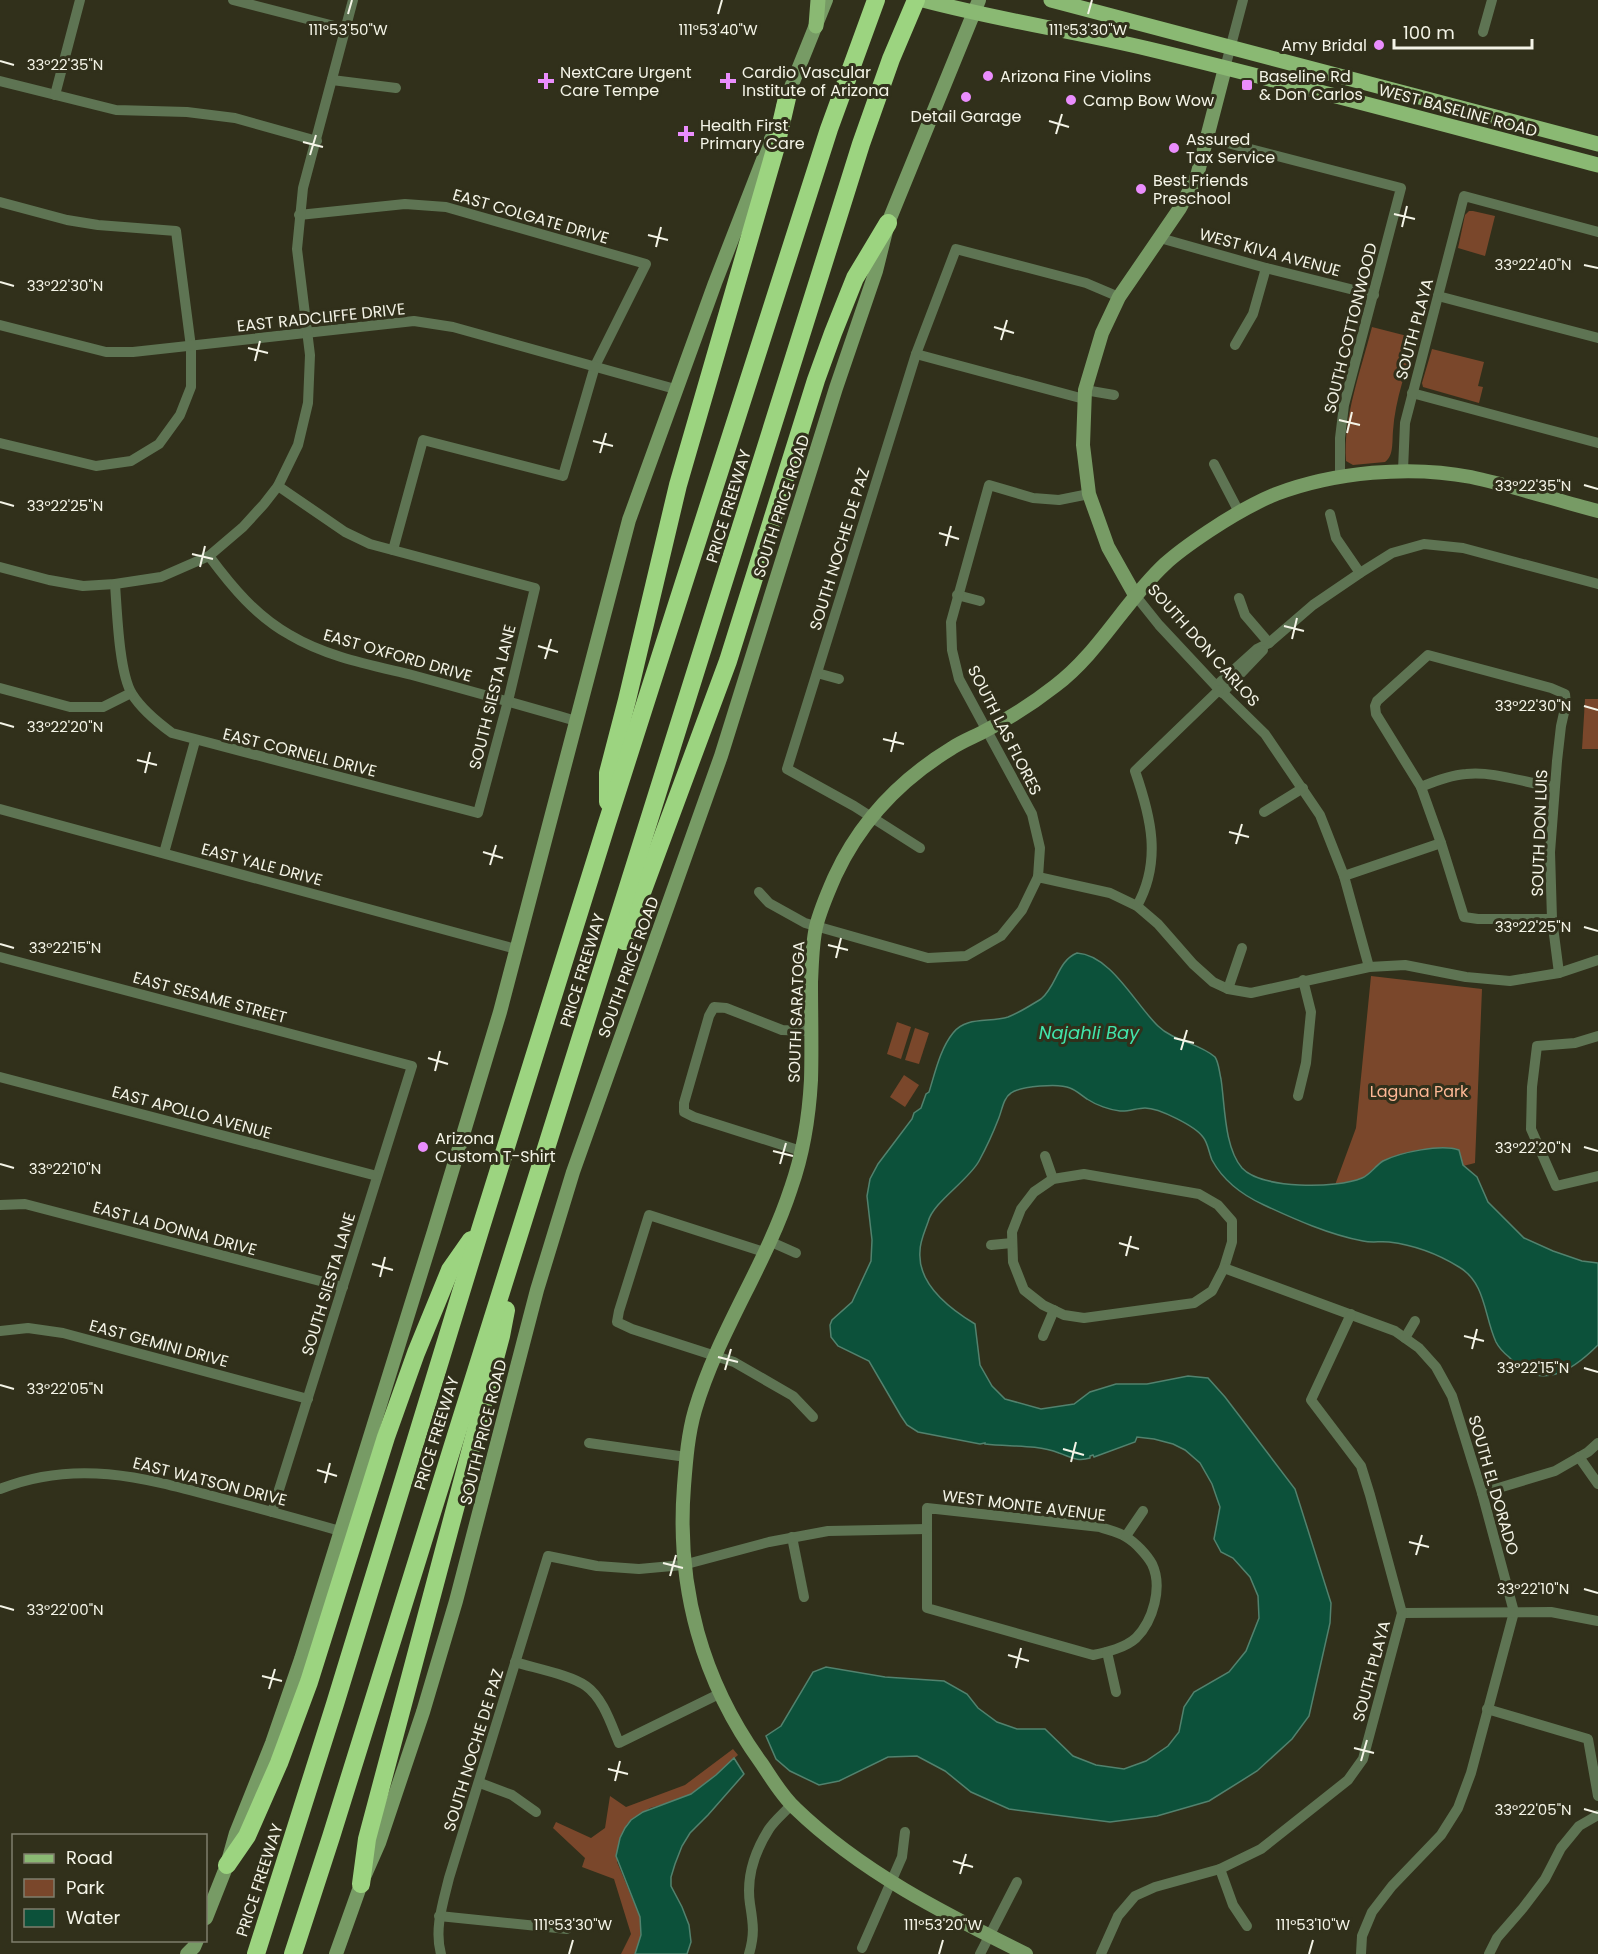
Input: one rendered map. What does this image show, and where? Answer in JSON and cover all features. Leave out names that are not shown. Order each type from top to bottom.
[{"type":"highway","name":"PRICE FREEWAY","points":[[256,1954],[607,823],[829,129],[876,0]]},
{"type":"highway","name":"PRICE FREEWAY","points":[[293,1954],[861,144],[891,59],[916,0]]},
{"type":"highway","points":[[607,823],[608,773],[678,485],[775,150],[787,98]]},
{"type":"highway","points":[[588,1018],[616,965],[728,661],[810,396],[836,324],[855,278],[888,223]]},
{"type":"highway","points":[[227,1865],[247,1836],[279,1763],[297,1714],[386,1437],[416,1353],[450,1270],[481,1227]]},
{"type":"highway","points":[[361,1884],[367,1839],[501,1336],[520,1234]]},
{"type":"main road","points":[[816,26],[818,0]]},
{"type":"main road","points":[[207,1915],[301,1659],[472,1107],[532,892],[619,554],[642,481],[736,227],[826,0]]},
{"type":"main road","name":"WEST BASELINE ROAD","points":[[923,0],[958,9],[976,6],[1598,165]]},
{"type":"main road","name":"WEST BASELINE ROAD","points":[[1051,0],[1076,4],[1230,48],[1598,144]]},
{"type":"main road","name":"SOUTH PRICE ROAD","points":[[336,1954],[361,1884],[379,1843],[430,1690],[456,1601],[537,1290],[573,1172],[721,756],[836,388],[876,271],[888,223],[976,6]]},
{"type":"main road","name":"SOUTH DON CARLOS","points":[[1135,595],[1108,547],[1089,494],[1083,445],[1085,394],[1102,333],[1119,297],[1180,208],[1195,180],[1225,68]]},
{"type":"main road","name":"SOUTH SARATOGA","points":[[1026,1954],[890,1882],[840,1846],[791,1805],[750,1748],[718,1694],[689,1600],[683,1565],[682,1511],[686,1457],[695,1412],[716,1355],[791,1190],[801,1151],[808,1119],[811,1081],[812,958],[816,927],[833,879],[850,846],[870,817],[912,776],[955,746],[1021,710],[1060,683],[1088,654],[1135,595],[1167,561],[1239,512],[1277,494],[1310,484],[1403,470],[1469,477],[1598,511]]},
{"type":"street","points":[[56,95],[80,0]]},
{"type":"street","points":[[233,0],[346,28]]},
{"type":"street","points":[[0,567],[83,586],[161,577],[209,555],[243,527],[278,486],[298,445],[308,403],[310,355],[297,249],[303,188],[353,0]]},
{"type":"street","name":"SOUTH DON CARLOS","points":[[1225,68],[1242,0]]},
{"type":"street","points":[[1483,32],[1492,0]]},
{"type":"street","points":[[332,80],[396,88]]},
{"type":"street","points":[[0,81],[116,110],[187,112],[235,118],[317,141]]},
{"type":"street","name":"SOUTH COTTONWOOD","points":[[1208,138],[1401,188],[1344,405],[1340,438],[1340,478]]},
{"type":"street","name":"SOUTH PLAYA","points":[[1403,470],[1405,423],[1464,196],[1598,232]]},
{"type":"street","points":[[0,202],[67,220],[176,231],[191,347],[191,387],[180,415],[159,444],[132,461],[96,466],[0,443]]},
{"type":"street","name":"EAST COLGATE DRIVE","points":[[299,215],[405,204],[446,207],[645,264],[595,366]]},
{"type":"street","name":"WEST KIVA AVENUE","points":[[1160,238],[1374,295]]},
{"type":"street","name":"SOUTH NOCHE DE PAZ","points":[[870,817],[788,769],[916,354],[957,249],[1086,283],[1119,297]]},
{"type":"street","points":[[1235,345],[1253,314],[1266,268]]},
{"type":"street","points":[[1438,296],[1598,338]]},
{"type":"street","name":"EAST RADCLIFFE DRIVE","points":[[0,325],[106,352],[133,352],[414,321],[453,327],[675,389]]},
{"type":"street","points":[[916,354],[1085,394],[1114,395]]},
{"type":"street","points":[[278,486],[345,532],[370,544],[393,550],[423,440],[563,476],[595,366]]},
{"type":"street","points":[[1412,393],[1598,443]]},
{"type":"street","points":[[1214,464],[1239,512]]},
{"type":"street","name":"SOUTH LAS FLORES","points":[[1038,877],[1040,848],[1032,814],[959,679],[952,650],[951,622],[990,485],[1033,498],[1059,500],[1089,494]]},
{"type":"street","points":[[1330,513],[1336,538],[1360,573]]},
{"type":"street","points":[[1137,906],[1150,876],[1153,841],[1145,800],[1135,771],[1257,649],[1269,643],[1313,605],[1392,553],[1424,544],[1464,548],[1598,584]]},
{"type":"street","name":"SOUTH SIESTA LANE","points":[[393,550],[535,588],[478,813]]},
{"type":"street","name":"EAST OXFORD DRIVE","points":[[209,555],[233,588],[261,615],[290,635],[325,653],[508,700],[576,721]]},
{"type":"street","name":"EAST CORNELL DRIVE","points":[[115,584],[124,673],[131,693],[146,712],[172,734],[478,813]]},
{"type":"street","points":[[957,595],[980,602]]},
{"type":"street","name":"SOUTH DON CARLOS","points":[[1135,595],[1159,625],[1265,734],[1303,788],[1320,815],[1344,876],[1370,967]]},
{"type":"street","points":[[1239,598],[1245,615],[1269,643]]},
{"type":"street","name":"SOUTH DON LUIS","points":[[1421,787],[1376,714],[1375,706],[1377,701],[1428,655],[1551,688],[1565,694],[1566,704],[1561,726],[1554,787],[1550,852],[1552,919],[1559,974]]},
{"type":"street","points":[[817,673],[839,679]]},
{"type":"street","points":[[0,688],[70,707],[103,707],[131,693]]},
{"type":"street","points":[[164,853],[195,741]]},
{"type":"street","points":[[1552,919],[1464,917],[1442,843],[1421,787],[1444,778],[1467,774],[1498,776],[1529,784],[1554,787]]},
{"type":"street","points":[[1264,812],[1303,788]]},
{"type":"street","name":"EAST YALE DRIVE","points":[[0,809],[516,949]]},
{"type":"street","points":[[870,817],[920,848]]},
{"type":"street","points":[[1344,876],[1442,843]]},
{"type":"street","points":[[759,892],[781,911],[816,927],[928,958],[966,956],[1001,936],[1022,910],[1038,877],[1110,893],[1137,906],[1158,924],[1193,964],[1213,982],[1228,989],[1251,993],[1370,967],[1405,965],[1466,977],[1510,981],[1559,974],[1598,960]]},
{"type":"street","points":[[1228,989],[1242,948]]},
{"type":"street","name":"EAST SESAME STREET","points":[[0,957],[412,1066]]},
{"type":"street","points":[[1298,1096],[1306,1063],[1311,1012],[1303,980]]},
{"type":"street","points":[[801,1151],[694,1117],[684,1112],[684,1103],[709,1016],[714,1007],[726,1008],[782,1030],[810,1031]]},
{"type":"street","points":[[1598,1036],[1575,1043],[1537,1046],[1532,1087],[1531,1129],[1556,1186],[1598,1176]]},
{"type":"street","name":"SOUTH SIESTA LANE","points":[[272,1512],[412,1066]]},
{"type":"street","name":"EAST APOLLO AVENUE","points":[[0,1077],[377,1176]]},
{"type":"street","points":[[1045,1156],[1053,1179]]},
{"type":"street","points":[[1084,1174],[1199,1194],[1218,1205],[1232,1221],[1232,1242],[1224,1268],[1212,1291],[1194,1303],[1084,1318],[1064,1315],[1043,1305],[1024,1290],[1013,1262],[1012,1238],[1021,1209],[1034,1192],[1053,1179],[1084,1174]]},
{"type":"street","name":"EAST LA DONNA DRIVE","points":[[0,1205],[25,1204],[343,1287]]},
{"type":"street","points":[[796,1253],[649,1215],[617,1322],[734,1362],[793,1396],[813,1417]]},
{"type":"street","points":[[992,1245],[1012,1238]]},
{"type":"street","name":"SOUTH EL DORADO","points":[[1224,1268],[1395,1331],[1419,1348],[1436,1367],[1452,1396],[1482,1493],[1514,1612]]},
{"type":"street","points":[[1043,1336],[1054,1310]]},
{"type":"street","name":"SOUTH PLAYA","points":[[1101,1954],[1118,1916],[1133,1892],[1220,1869],[1261,1849],[1348,1780],[1363,1759],[1402,1612],[1361,1466],[1311,1400],[1351,1314]]},
{"type":"street","points":[[1405,1338],[1415,1321]]},
{"type":"street","name":"EAST GEMINI DRIVE","points":[[0,1331],[28,1328],[63,1333],[308,1399]]},
{"type":"street","points":[[589,1443],[686,1457]]},
{"type":"street","points":[[1482,1493],[1555,1471],[1598,1443]]},
{"type":"street","points":[[1579,1457],[1598,1484]]},
{"type":"street","name":"EAST WATSON DRIVE","points":[[0,1489],[35,1478],[71,1472],[109,1473],[157,1481],[340,1531]]},
{"type":"street","name":"WEST MONTE AVENUE","points":[[927,1529],[927,1508],[1100,1527],[1126,1536],[1152,1564],[1156,1583],[1155,1604],[1147,1623],[1135,1639],[1107,1652]]},
{"type":"street","name":"WEST MONTE AVENUE","points":[[1126,1536],[1143,1511]]},
{"type":"street","points":[[683,1565],[828,1530],[927,1529],[927,1608],[1093,1655],[1107,1652],[1116,1692]]},
{"type":"street","points":[[792,1537],[804,1597]]},
{"type":"street","name":"SOUTH NOCHE DE PAZ","points":[[441,1954],[439,1916],[449,1878],[548,1556],[597,1566],[639,1569],[683,1565]]},
{"type":"street","points":[[1402,1612],[1551,1611],[1598,1621]]},
{"type":"street","points":[[1361,1954],[1362,1936],[1372,1912],[1392,1886],[1441,1835],[1458,1808],[1471,1773],[1514,1612]]},
{"type":"street","points":[[515,1662],[566,1677],[587,1686],[602,1705],[619,1743],[718,1694]]},
{"type":"street","points":[[1487,1709],[1588,1739],[1598,1796]]},
{"type":"street","points":[[480,1783],[512,1795],[536,1812]]},
{"type":"street","points":[[749,1954],[754,1924],[750,1903],[749,1874],[758,1849],[770,1827],[791,1805]]},
{"type":"street","points":[[1489,1954],[1497,1938],[1545,1879],[1561,1848],[1579,1826],[1598,1815]]},
{"type":"street","points":[[862,1948],[902,1857],[905,1832]]},
{"type":"street","points":[[1220,1869],[1233,1905],[1247,1926]]},
{"type":"street","points":[[980,1954],[1017,1882]]},
{"type":"street","points":[[439,1916],[567,1929]]},
{"type":"green space","points":[[1469,211],[1495,216],[1485,256],[1458,248],[1465,215]]},
{"type":"green space","points":[[1372,327],[1415,338],[1396,408],[1390,456],[1385,462],[1353,465],[1346,461],[1347,428]]},
{"type":"green space","points":[[1432,349],[1484,362],[1478,386],[1483,387],[1479,403],[1423,387],[1422,383]]},
{"type":"green space","points":[[1585,699],[1598,699],[1598,749],[1582,749]]},
{"type":"green space","name":"Laguna Park","points":[[1371,976],[1482,989],[1475,1163],[1463,1166],[1458,1149],[1429,1149],[1385,1162],[1364,1178],[1335,1185],[1356,1128]]},
{"type":"green space","points":[[897,1022],[911,1027],[901,1059],[887,1054]]},
{"type":"green space","points":[[915,1028],[929,1033],[919,1064],[905,1060]]},
{"type":"green space","points":[[904,1075],[919,1085],[905,1107],[890,1097]]},
{"type":"green space","points":[[733,1749],[738,1755],[691,1794],[650,1808],[627,1824],[620,1838],[617,1862],[640,1917],[641,1935],[635,1954],[621,1954],[631,1934],[614,1879],[582,1867],[585,1858],[553,1828],[556,1822],[591,1838],[605,1828],[610,1796],[626,1807],[685,1785]]},
{"type":"water","name":"Najahli Bay","points":[[1077,953],[1101,962],[1112,971],[1149,1017],[1164,1031],[1215,1057],[1221,1079],[1228,1137],[1242,1168],[1265,1180],[1281,1183],[1335,1184],[1362,1178],[1383,1161],[1400,1155],[1432,1148],[1459,1150],[1463,1165],[1477,1177],[1488,1202],[1524,1238],[1582,1261],[1598,1263],[1598,1345],[1566,1370],[1544,1376],[1532,1374],[1521,1368],[1503,1352],[1496,1342],[1483,1301],[1474,1282],[1468,1274],[1451,1262],[1408,1245],[1366,1242],[1325,1231],[1256,1201],[1234,1187],[1222,1175],[1212,1160],[1205,1139],[1199,1133],[1167,1114],[1145,1108],[1112,1110],[1065,1086],[1031,1087],[1011,1093],[1004,1101],[994,1130],[974,1169],[931,1214],[920,1247],[920,1263],[929,1285],[955,1311],[975,1324],[980,1365],[992,1386],[1005,1399],[1041,1409],[1074,1404],[1090,1392],[1116,1384],[1147,1384],[1188,1376],[1208,1378],[1225,1397],[1295,1489],[1331,1603],[1330,1623],[1309,1716],[1292,1739],[1257,1771],[1209,1801],[1157,1816],[1110,1822],[1009,1809],[971,1792],[945,1771],[917,1756],[888,1757],[839,1781],[819,1785],[790,1771],[776,1759],[766,1736],[781,1726],[813,1672],[826,1667],[885,1677],[944,1681],[967,1694],[978,1708],[997,1722],[1017,1729],[1045,1729],[1073,1756],[1096,1765],[1124,1769],[1146,1761],[1168,1746],[1179,1732],[1184,1707],[1194,1692],[1229,1672],[1246,1651],[1259,1618],[1258,1596],[1250,1577],[1233,1558],[1221,1552],[1214,1539],[1220,1507],[1212,1484],[1200,1463],[1185,1450],[1173,1444],[1137,1437],[1135,1442],[1094,1457],[1093,1455],[1090,1458],[1078,1459],[1041,1448],[980,1444],[918,1432],[907,1425],[869,1361],[838,1346],[831,1337],[832,1320],[852,1302],[871,1261],[872,1240],[867,1196],[870,1179],[914,1113],[921,1108],[948,1039],[965,1024],[1008,1017],[1041,999],[1051,987],[1065,962]]},
{"type":"water","points":[[734,1758],[744,1774],[690,1833],[682,1846],[671,1877],[671,1886],[689,1925],[691,1942],[687,1954],[635,1954],[641,1935],[640,1917],[616,1856],[625,1828],[631,1820],[643,1812],[691,1794]]},
{"type":"place","name":"Amy Bridal","points":[[1379,45]]},
{"type":"place","name":"Arizona Fine Violins","points":[[988,76]]},
{"type":"place","name":"NextCare Urgent Care Tempe","points":[[546,81]]},
{"type":"place","name":"Cardio Vascular Institute of Arizona","points":[[728,81]]},
{"type":"place","name":"Baseline Rd & Don Carlos","points":[[1247,85]]},
{"type":"place","name":"Detail Garage","points":[[966,97]]},
{"type":"place","name":"Camp Bow Wow","points":[[1071,100]]},
{"type":"place","name":"Health First Primary Care","points":[[686,134]]},
{"type":"place","name":"Assured Tax Service","points":[[1174,148]]},
{"type":"place","name":"Best Friends Preschool","points":[[1141,189]]},
{"type":"place","name":"Arizona Custom T-Shirt","points":[[423,1147]]}]
